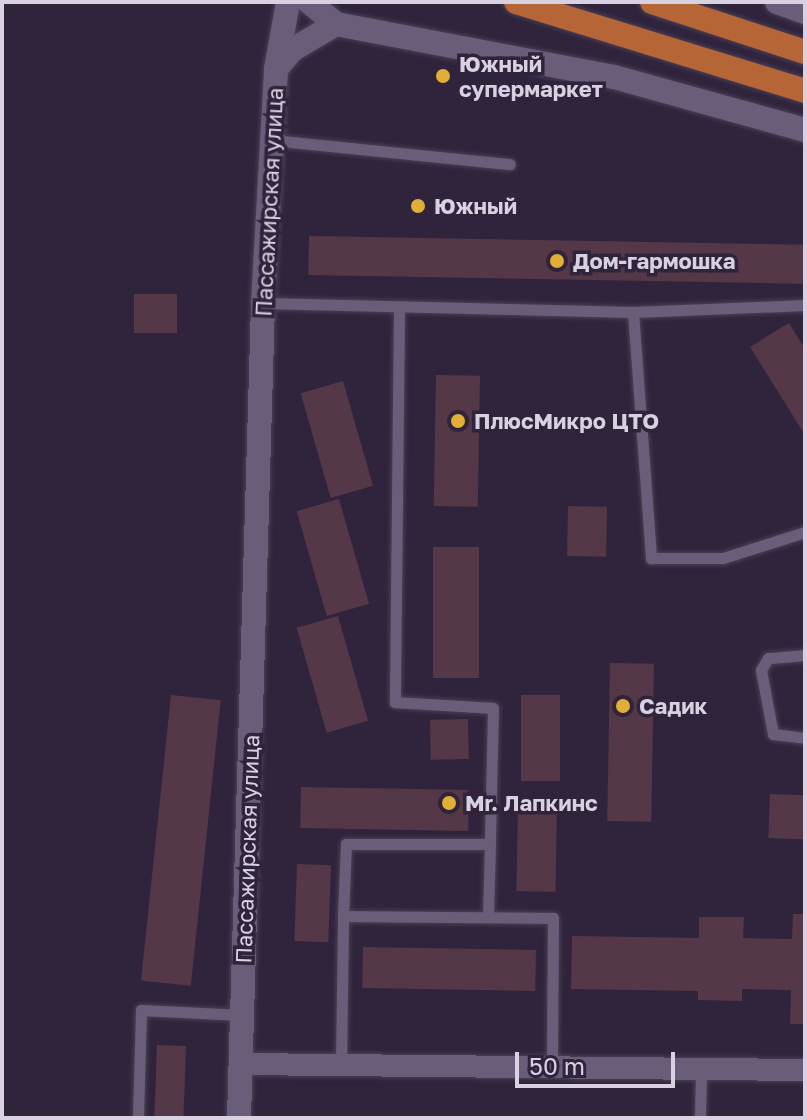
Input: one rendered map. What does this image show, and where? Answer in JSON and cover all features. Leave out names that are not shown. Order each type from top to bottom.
[{"type":"main road","points":[[516,2],[805,91]]},
{"type":"main road","points":[[652,2],[805,52]]},
{"type":"street","name":"Пассажирская улица","points":[[239,1118],[263,303],[276,69],[288,2]]},
{"type":"street","points":[[309,2],[336,24],[614,77],[805,130]]},
{"type":"street","points":[[777,2],[805,12]]},
{"type":"street","points":[[276,69],[292,50],[336,24]]},
{"type":"street","points":[[240,1064],[805,1070]]},
{"type":"lane","points":[[271,140],[510,164]]},
{"type":"lane","points":[[263,303],[399,309],[633,312],[805,305]]},
{"type":"lane","points":[[399,309],[395,702],[493,708],[488,916]]},
{"type":"lane","points":[[633,312],[651,558],[723,558],[805,532]]},
{"type":"lane","points":[[805,655],[768,658],[761,670],[773,734],[805,738]]},
{"type":"lane","points":[[341,1065],[346,844],[490,844]]},
{"type":"lane","points":[[343,916],[553,918],[552,1067]]},
{"type":"lane","points":[[138,1118],[141,1010],[242,1015]]},
{"type":"lane","points":[[700,1118],[701,1069]]},
{"type":"building","name":"Дом-гармошка","points":[[309,236],[805,245],[804,284],[308,275]]},
{"type":"building","points":[[134,294],[177,294],[177,333],[134,333]]},
{"type":"building","points":[[789,323],[805,349],[805,435],[750,347]]},
{"type":"building","points":[[436,375],[480,376],[478,507],[434,506]]},
{"type":"building","points":[[343,381],[373,486],[331,498],[301,393]]},
{"type":"building","points":[[339,499],[369,604],[327,616],[297,511]]},
{"type":"building","points":[[568,506],[607,507],[606,557],[567,556]]},
{"type":"building","points":[[433,547],[479,547],[479,678],[433,678]]},
{"type":"building","points":[[338,616],[368,721],[327,733],[297,628]]},
{"type":"building","points":[[610,663],[654,664],[651,822],[607,821]]},
{"type":"building","points":[[171,695],[221,700],[191,986],[141,980]]},
{"type":"building","points":[[521,695],[560,695],[560,781],[521,781]]},
{"type":"building","points":[[468,719],[469,759],[431,760],[430,720]]},
{"type":"building","points":[[301,787],[469,790],[468,831],[300,828]]},
{"type":"building","points":[[770,794],[805,795],[803,839],[768,838]]},
{"type":"building","points":[[518,805],[557,806],[555,892],[516,891]]},
{"type":"building","points":[[297,864],[331,865],[328,942],[294,941]]},
{"type":"building","points":[[793,914],[805,914],[805,1024],[790,1024],[791,990],[742,989],[742,1001],[698,1000],[698,991],[571,989],[572,936],[699,938],[699,917],[744,917],[743,938],[792,939]]},
{"type":"building","points":[[363,947],[536,950],[535,991],[362,988]]},
{"type":"building","points":[[157,1045],[186,1046],[183,1118],[154,1118]]},
{"type":"place","name":"Южный супермаркет","points":[[443,76]]},
{"type":"place","name":"Южный","points":[[418,206]]},
{"type":"place","name":"Дом-гармошка","points":[[557,261]]},
{"type":"place","name":"ПлюсМикро ЦТО","points":[[458,421]]},
{"type":"place","name":"Садик","points":[[623,706]]},
{"type":"place","name":"Mr. Лапкинс","points":[[449,803]]}]
